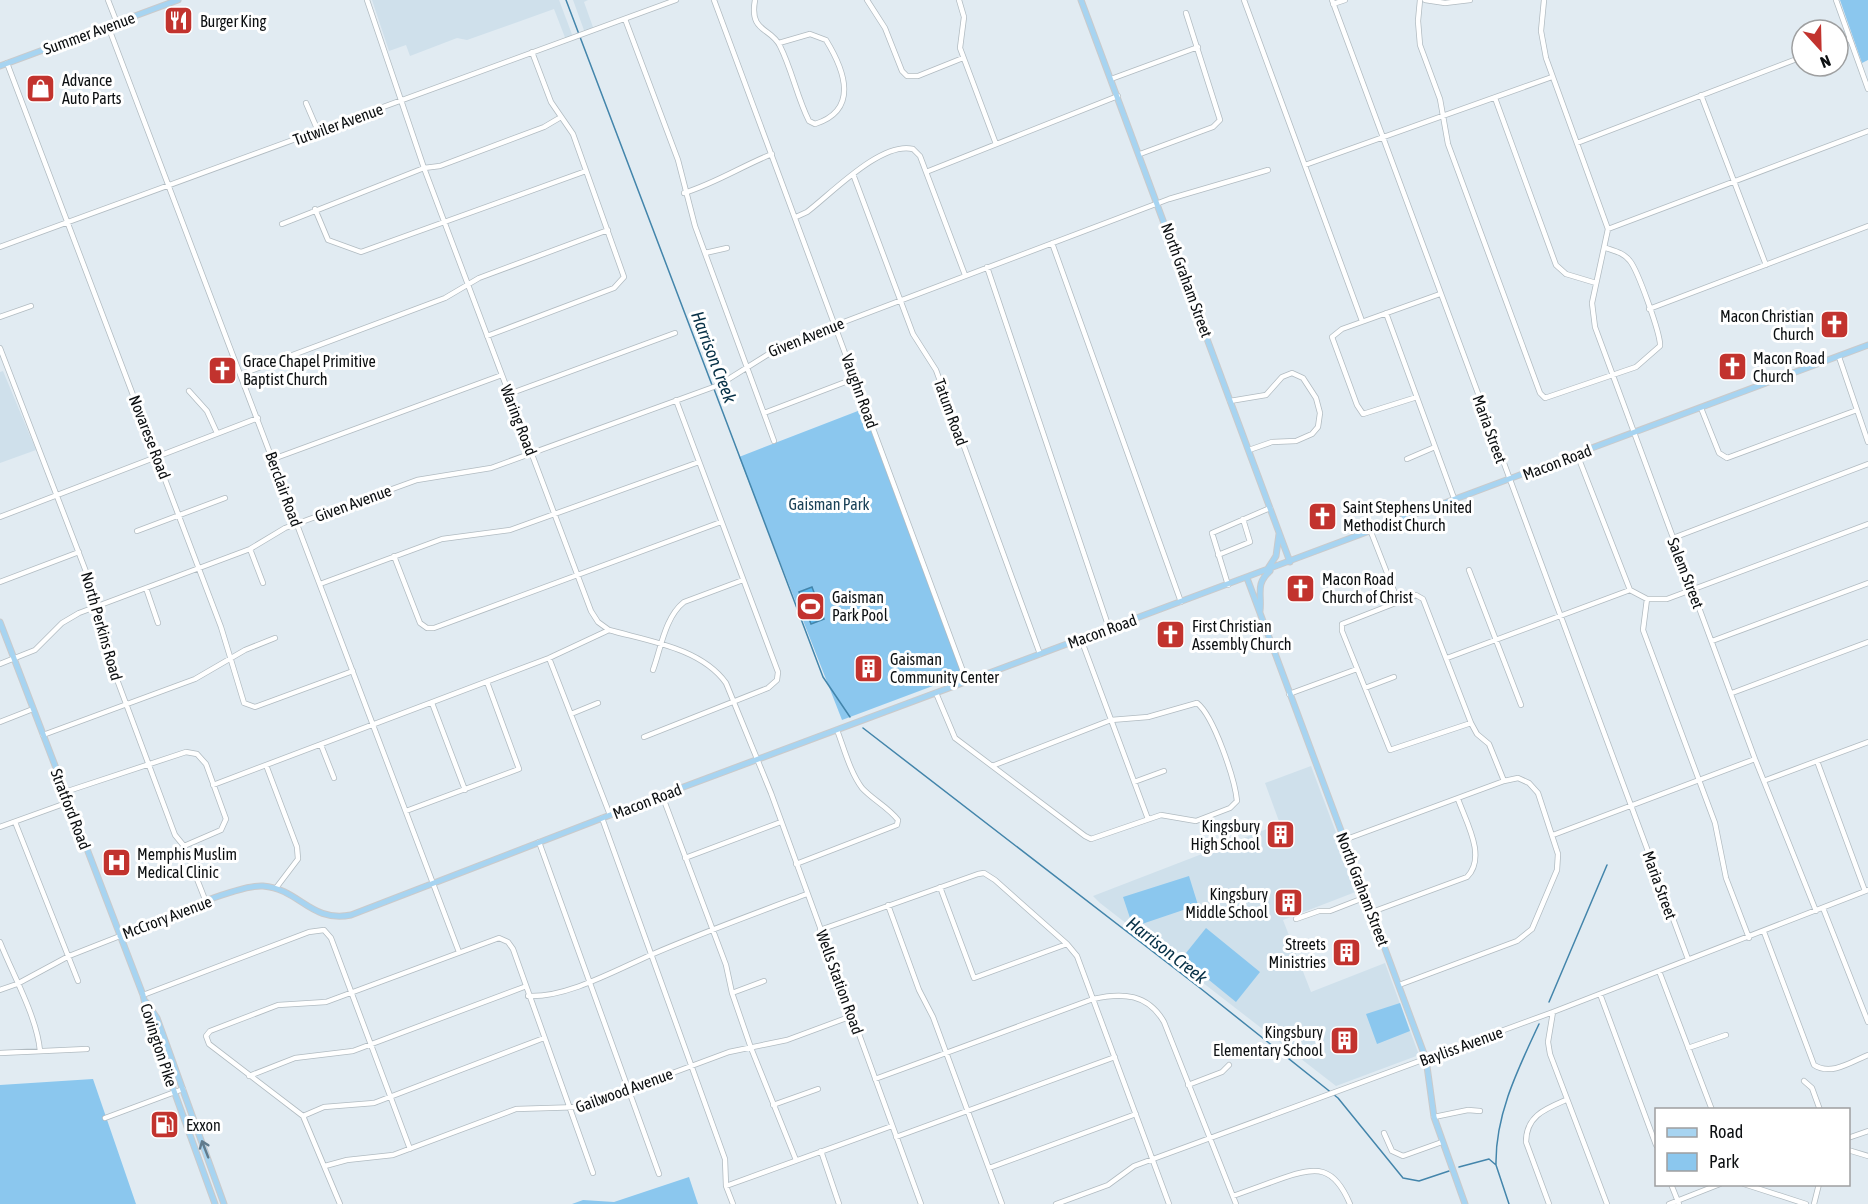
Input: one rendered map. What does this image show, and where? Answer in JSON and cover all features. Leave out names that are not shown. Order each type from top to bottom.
[{"type":"main road","name":"Summer Avenue","points":[[0,66],[177,0]]},
{"type":"main road","name":"North Graham Street","points":[[1081,0],[1159,203],[1290,562]]},
{"type":"main road","name":"Macon Road","points":[[336,918],[351,915],[434,884],[662,795],[1868,345]]},
{"type":"main road","points":[[1267,571],[1276,556],[1280,532]]},
{"type":"main road","points":[[1259,613],[1260,584],[1274,568]]},
{"type":"main road","name":"North Graham Street","points":[[1247,578],[1426,1059],[1434,1117],[1465,1204]]},
{"type":"main road","name":"Stratford Road","points":[[0,622],[143,996]]},
{"type":"main road","name":"McCrory Avenue","points":[[120,936],[250,886],[276,888],[289,893],[311,910],[336,918]]},
{"type":"main road","name":"Covington Pike","points":[[143,996],[157,1018],[224,1204]]},
{"type":"main road","name":"Covington Pike","points":[[143,996],[149,1022],[215,1204]]},
{"type":"street","points":[[108,0],[117,23]]},
{"type":"street","name":"Waring Road","points":[[367,0],[424,168],[577,576],[594,617],[609,630]]},
{"type":"street","name":"Tutwiler Avenue","points":[[0,247],[676,0]]},
{"type":"street","name":"Vaughn Road","points":[[714,0],[967,682]]},
{"type":"street","points":[[867,0],[883,23],[902,71],[908,76],[918,76],[963,58]]},
{"type":"street","points":[[959,0],[964,17],[959,44],[996,144]]},
{"type":"street","points":[[1245,0],[1362,321]]},
{"type":"street","points":[[1333,2],[1345,0]]},
{"type":"street","points":[[1420,0],[1418,21],[1420,45],[1438,95],[1450,150],[1540,393],[1550,399],[1636,367],[1658,350],[1660,339],[1631,262],[1623,254],[1606,248]]},
{"type":"street","points":[[1425,0],[1470,0]]},
{"type":"street","points":[[1544,0],[1542,42],[1552,77],[1608,229],[1868,131]]},
{"type":"street","points":[[1836,0],[1842,18]]},
{"type":"street","points":[[753,1],[757,23],[779,43],[807,118],[812,124],[834,115],[843,104],[845,89],[828,43],[820,35],[807,34],[779,43]]},
{"type":"street","name":"Maria Street","points":[[1333,2],[1688,959]]},
{"type":"street","points":[[1140,154],[1214,127],[1219,122],[1219,113],[1186,13]]},
{"type":"street","points":[[625,19],[678,160],[684,193],[695,226],[774,441]]},
{"type":"street","name":"Berclair Road","points":[[108,26],[171,185],[459,952]]},
{"type":"street","points":[[1850,39],[1868,89]]},
{"type":"street","points":[[1111,79],[1198,47]]},
{"type":"street","points":[[487,336],[614,288],[622,281],[623,269],[572,132],[551,102],[532,52]]},
{"type":"street","points":[[1577,143],[1790,62]]},
{"type":"street","name":"Novarese Road","points":[[7,63],[199,568],[242,700],[250,707],[353,670]]},
{"type":"street","points":[[1860,66],[1868,63]]},
{"type":"street","points":[[1305,165],[1552,77]]},
{"type":"street","points":[[1701,95],[1766,265]]},
{"type":"street","points":[[926,172],[1118,96]]},
{"type":"street","points":[[1495,98],[1556,265],[1566,274],[1596,283]]},
{"type":"street","points":[[306,103],[318,131]]},
{"type":"street","points":[[282,224],[315,209],[424,168],[440,166],[544,127],[561,117]]},
{"type":"street","points":[[796,218],[807,212],[873,160],[902,148],[911,148],[919,154],[965,276]]},
{"type":"street","points":[[684,193],[718,181],[743,166],[772,154]]},
{"type":"street","name":"Given Avenue","points":[[0,664],[42,645],[69,618],[250,549],[297,523],[417,480],[491,468],[532,454],[719,385],[777,347],[1159,203],[1268,170]]},
{"type":"street","points":[[315,209],[328,240],[361,252],[586,171]]},
{"type":"street","name":"Tatum Road","points":[[853,174],[914,336],[936,370],[1040,654]]},
{"type":"street","points":[[1649,309],[1868,226]]},
{"type":"street","name":"Salem Street","points":[[1608,229],[1606,248],[1596,283],[1593,318],[1755,759],[1766,780],[1816,911]]},
{"type":"street","points":[[242,374],[453,295],[479,278],[608,230]]},
{"type":"street","points":[[1052,243],[1108,396],[1119,437],[1181,602]]},
{"type":"street","points":[[705,253],[727,248]]},
{"type":"street","points":[[987,267],[1109,628]]},
{"type":"street","points":[[1417,397],[1367,415],[1361,413],[1333,344],[1335,333],[1362,321],[1440,294]]},
{"type":"street","points":[[0,317],[31,306]]},
{"type":"street","points":[[1386,313],[1455,501]]},
{"type":"street","points":[[509,394],[675,333]]},
{"type":"street","name":"North Perkins Road","points":[[0,348],[79,552],[97,606],[103,642],[149,766],[175,835],[184,846],[206,902]]},
{"type":"street","points":[[1839,357],[1868,442]]},
{"type":"street","points":[[1230,401],[1266,395],[1282,377],[1292,373],[1303,378],[1316,398],[1320,418],[1312,434],[1296,441],[1272,442],[1249,450]]},
{"type":"street","points":[[273,459],[502,375]]},
{"type":"street","points":[[764,413],[856,378]]},
{"type":"street","points":[[189,391],[207,411],[217,433]]},
{"type":"street","points":[[644,736],[768,688],[777,680],[778,672],[676,400]]},
{"type":"street","points":[[1701,408],[1716,448],[1723,457],[1732,458],[1857,410]]},
{"type":"street","points":[[0,516],[258,418]]},
{"type":"street","points":[[1407,459],[1436,447]]},
{"type":"street","points":[[1577,454],[1630,590],[1647,599],[1667,599],[1868,524]]},
{"type":"street","points":[[320,584],[442,539],[510,530],[699,462]]},
{"type":"street","points":[[1673,538],[1868,464]]},
{"type":"street","points":[[137,531],[225,498]]},
{"type":"street","points":[[1228,585],[1212,532],[1270,508]]},
{"type":"street","points":[[1218,555],[1250,542],[1243,519]]},
{"type":"street","points":[[394,556],[420,622],[426,628],[434,628],[721,522]]},
{"type":"street","points":[[1371,532],[1398,601]]},
{"type":"street","points":[[250,549],[263,583]]},
{"type":"street","points":[[0,582],[79,552]]},
{"type":"street","points":[[1469,570],[1521,705]]},
{"type":"street","points":[[653,670],[670,617],[677,608],[684,602],[743,580]]},
{"type":"street","points":[[1712,641],[1868,583]]},
{"type":"street","points":[[146,588],[158,622]]},
{"type":"street","points":[[1447,658],[1630,590]]},
{"type":"street","points":[[1471,723],[1390,750],[1341,628],[1349,619],[1398,601],[1416,595],[1423,599],[1471,723],[1477,734],[1489,744],[1504,781]]},
{"type":"street","points":[[1647,599],[1642,630],[1714,824],[1726,878],[1749,938]]},
{"type":"street","points":[[213,785],[432,704],[549,658],[609,630],[661,645],[709,664],[726,683],[759,760]]},
{"type":"street","points":[[43,735],[203,675],[245,650],[275,638]]},
{"type":"street","points":[[1081,639],[1148,819]]},
{"type":"street","points":[[1732,693],[1868,642]]},
{"type":"street","points":[[549,658],[610,815]]},
{"type":"street","points":[[1289,694],[1357,669]]},
{"type":"street","points":[[1365,688],[1395,677]]},
{"type":"street","points":[[406,812],[519,769],[488,682]]},
{"type":"street","points":[[936,693],[955,738],[992,766],[1091,839],[1161,814],[1196,821],[1230,808],[1237,801],[1220,746],[1203,707],[1197,703],[1148,717],[1112,720],[992,766]]},
{"type":"street","points":[[571,714],[598,703]]},
{"type":"street","points":[[432,704],[465,790]]},
{"type":"street","points":[[0,722],[33,709]]},
{"type":"street","points":[[796,864],[897,825],[898,820],[892,812],[863,789],[856,778],[837,730]]},
{"type":"street","points":[[1766,780],[1868,741]]},
{"type":"street","points":[[321,745],[334,778]]},
{"type":"street","points":[[65,792],[186,752],[197,754],[206,764],[226,819],[224,825],[216,833],[184,846]]},
{"type":"street","points":[[1553,835],[1755,759]]},
{"type":"street","name":"Wells Station Road","points":[[759,760],[921,1204]]},
{"type":"street","points":[[1817,761],[1867,891]]},
{"type":"street","points":[[266,765],[297,847],[298,859],[276,888]]},
{"type":"street","points":[[1134,782],[1164,771]]},
{"type":"street","points":[[1344,840],[1504,781],[1518,778],[1530,783],[1538,793],[1558,854],[1557,870],[1532,929],[1517,941],[1399,985]]},
{"type":"street","points":[[662,795],[728,969],[732,993],[751,1048],[796,1160]]},
{"type":"street","points":[[1372,912],[1467,877],[1474,869],[1477,860],[1458,799]]},
{"type":"street","points":[[0,827],[69,802]]},
{"type":"street","points":[[602,818],[725,1159],[726,1186],[733,1204]]},
{"type":"street","points":[[15,822],[78,981]]},
{"type":"street","points":[[685,858],[782,822]]},
{"type":"street","points":[[539,843],[659,1174]]},
{"type":"street","points":[[820,930],[984,873],[1067,944],[1077,956],[1169,1204]]},
{"type":"street","points":[[940,887],[974,978],[1067,944]]},
{"type":"street","name":"Bayliss Avenue","points":[[1056,1204],[1108,1185],[1134,1166],[1553,1012],[1867,891]]},
{"type":"street","points":[[528,996],[550,995],[713,929],[807,894]]},
{"type":"street","points":[[1296,919],[1319,910],[1330,911],[1366,897]]},
{"type":"street","points":[[888,905],[919,990],[933,1017],[947,1053],[1002,1204]]},
{"type":"street","points":[[1823,908],[1868,1022]]},
{"type":"street","points":[[143,996],[309,932],[324,930],[331,938],[410,1149]]},
{"type":"street","points":[[1764,932],[1814,1065],[1822,1070],[1831,1070],[1868,1055]]},
{"type":"street","name":"McCrory Avenue","points":[[0,990],[17,984],[69,956],[120,936]]},
{"type":"street","points":[[340,1204],[303,1116],[209,1044],[206,1036],[210,1031],[278,1005],[326,1002],[494,939],[505,940],[513,949],[524,987],[593,1173]]},
{"type":"street","points":[[0,942],[36,1025],[40,1051]]},
{"type":"street","points":[[1659,971],[1711,1108]]},
{"type":"street","points":[[732,993],[764,981]]},
{"type":"street","points":[[249,1076],[295,1058],[309,1055],[336,1055],[370,1046],[524,987]]},
{"type":"street","points":[[1600,994],[1655,1142]]},
{"type":"street","points":[[875,1079],[1093,999],[1129,995],[1147,1001],[1164,1022],[1188,1085],[1212,1138],[1236,1204]]},
{"type":"street","points":[[1553,1012],[1548,1042],[1566,1100],[1606,1204]]},
{"type":"street","name":"Gailwood Avenue","points":[[325,1166],[346,1160],[379,1158],[410,1149],[516,1109],[535,1107],[569,1110],[729,1052],[788,1040],[852,1016]]},
{"type":"street","points":[[1688,1048],[1726,1035]]},
{"type":"street","points":[[303,1116],[324,1107],[355,1106],[391,1097],[544,1038]]},
{"type":"street","points":[[0,1053],[87,1049]]},
{"type":"street","points":[[897,1137],[1115,1057]]},
{"type":"street","points":[[1188,1085],[1222,1072],[1229,1065]]},
{"type":"street","points":[[1804,1081],[1812,1088],[1819,1108]]},
{"type":"street","points":[[105,1118],[183,1089]]},
{"type":"street","points":[[773,1105],[818,1089]]},
{"type":"street","points":[[1549,1204],[1526,1142],[1526,1131],[1540,1111],[1566,1100]]},
{"type":"street","points":[[1434,1117],[1468,1110],[1480,1111]]},
{"type":"street","points":[[989,1168],[1136,1114]]},
{"type":"street","points":[[726,1186],[892,1126]]},
{"type":"street","points":[[1850,1137],[1868,1131]]},
{"type":"street","points":[[1384,1133],[1392,1151],[1403,1156],[1442,1142]]},
{"type":"street","points":[[821,1151],[839,1204]]},
{"type":"street","points":[[1850,1151],[1868,1156]]},
{"type":"street","points":[[1233,1196],[1313,1169],[1327,1172],[1350,1204]]},
{"type":"street","points":[[1671,1186],[1678,1203]]},
{"type":"street","points":[[1669,1204],[1678,1203],[1718,1186]]},
{"type":"street","points":[[1747,1186],[1806,1204]]},
{"type":"street","points":[[1814,1204],[1820,1186]]},
{"type":"shaded area","points":[[372,0],[559,0],[573,37],[566,40],[554,9],[467,40],[457,38],[410,56],[406,45],[389,51]]},
{"type":"shaded area","points":[[573,0],[588,0],[584,2],[594,30],[585,33]]},
{"type":"shaded area","points":[[3,371],[36,450],[0,463],[0,372]]},
{"type":"shaded area","name":"Gaisman Park Pool","points":[[812,587],[824,619],[811,624],[799,592]]},
{"type":"shaded area","points":[[1311,766],[1358,891],[1283,920],[1311,992],[1385,963],[1419,1055],[1336,1086],[1093,896],[1280,824],[1265,783]]},
{"type":"green space","points":[[1840,0],[1868,0],[1868,60],[1862,63],[1850,29],[1850,18],[1846,18]]},
{"type":"green space","name":"Gaisman Park","points":[[863,409],[962,675],[842,720],[739,457]]},
{"type":"green space","points":[[1189,876],[1198,905],[1133,927],[1123,897]]},
{"type":"green space","points":[[1206,928],[1260,972],[1236,1002],[1182,958]]},
{"type":"green space","points":[[1400,1003],[1410,1031],[1377,1044],[1366,1014]]},
{"type":"green space","points":[[93,1079],[136,1204],[0,1204],[0,1085]]},
{"type":"green space","points":[[689,1177],[698,1204],[572,1204],[583,1200],[614,1202]]},
{"type":"waterway","name":"Harrison Creek","points":[[566,0],[712,385]]},
{"type":"waterway","name":"Harrison Creek","points":[[714,389],[823,677],[850,717]]},
{"type":"waterway","name":"Harrison Creek","points":[[863,728],[1200,988],[1338,1098],[1403,1178],[1419,1181],[1449,1171]]},
{"type":"waterway","points":[[1549,1002],[1607,865]]},
{"type":"waterway","points":[[1496,1165],[1499,1128],[1509,1093],[1539,1024]]},
{"type":"waterway","name":"Harrison Creek","points":[[1459,1167],[1489,1159],[1496,1165],[1509,1204]]},
{"type":"place","name":"Burger King","points":[[179,21]]},
{"type":"place","name":"Advance Auto Parts","points":[[41,89]]},
{"type":"place","name":"Macon Christian Church","points":[[1835,325]]},
{"type":"place","name":"Macon Road Church","points":[[1732,367]]},
{"type":"place","name":"Grace Chapel Primitive Baptist Church","points":[[222,370]]},
{"type":"place","name":"Saint Stephens United Methodist Church","points":[[1322,516]]},
{"type":"place","name":"Macon Road Church of Christ","points":[[1301,588]]},
{"type":"place","name":"Gaisman Park Pool","points":[[811,606]]},
{"type":"place","name":"First Christian Assembly Church","points":[[1171,635]]},
{"type":"place","name":"Gaisman Community Center","points":[[869,668]]},
{"type":"place","name":"Kingsbury High School","points":[[1281,835]]},
{"type":"place","name":"Memphis Muslim Medical Clinic","points":[[116,863]]},
{"type":"place","name":"Kingsbury Middle School","points":[[1289,903]]},
{"type":"place","name":"Streets Ministries","points":[[1347,953]]},
{"type":"place","name":"Kingsbury Elementary School","points":[[1344,1041]]},
{"type":"place","name":"Exxon","points":[[165,1125]]}]
